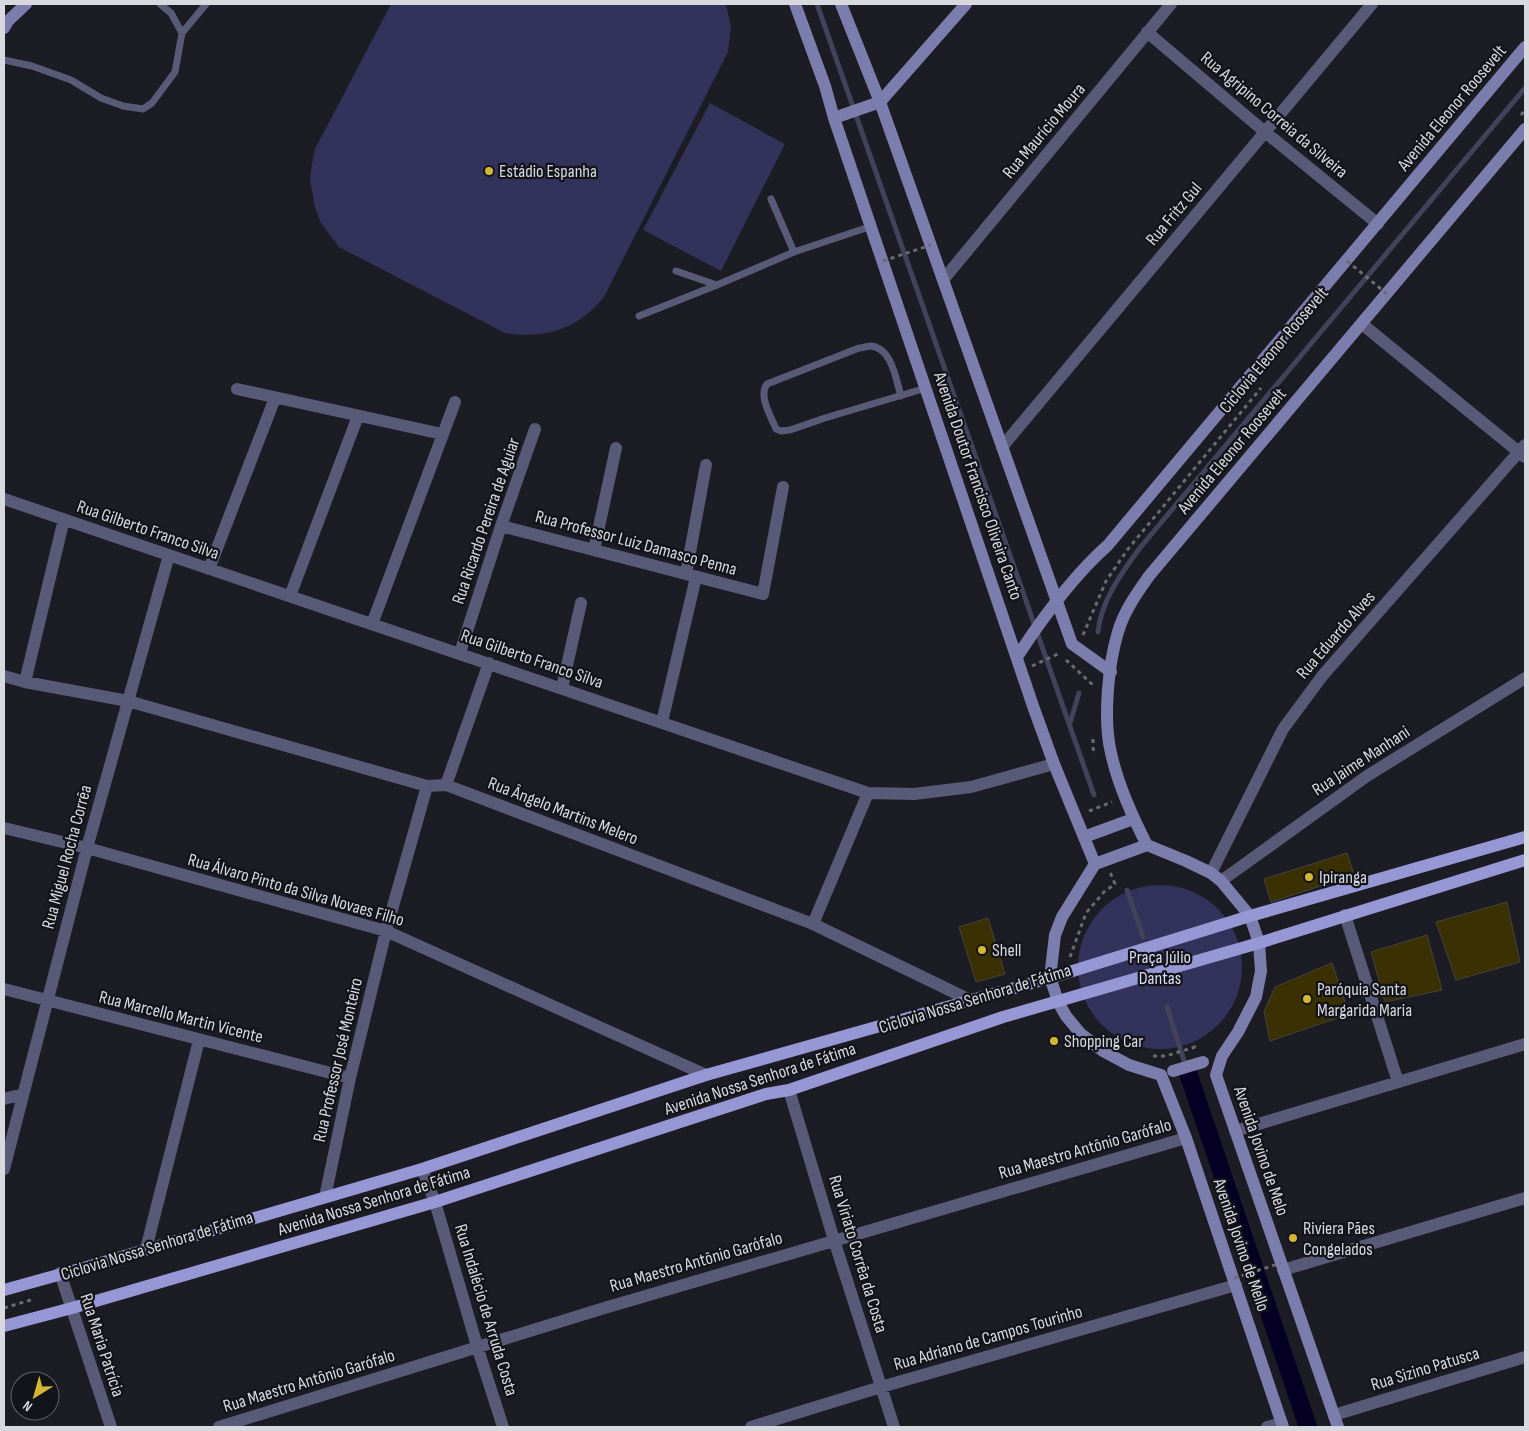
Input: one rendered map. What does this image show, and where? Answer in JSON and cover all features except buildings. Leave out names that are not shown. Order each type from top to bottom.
[{"type":"main road","name":"Avenida Nossa Senhora de Fátima","points":[[4,1290],[422,1169],[706,1075],[1050,978],[1250,916],[1525,837]]},
{"type":"main road","name":"Avenida Nossa Senhora de Fátima","points":[[4,1326],[436,1202],[766,1094],[790,1090],[1003,1018],[1259,943],[1525,860]]},
{"type":"street","points":[[4,28],[8,21],[26,4]]},
{"type":"street","name":"Avenida Doutor Francisco Oliveira Canto","points":[[795,4],[836,117],[926,388],[1020,653],[1054,764],[1095,864]]},
{"type":"street","name":"Avenida Doutor Francisco Oliveira Canto","points":[[842,4],[880,102],[1056,601],[1075,646]]},
{"type":"street","points":[[836,117],[880,102],[966,4]]},
{"type":"street","name":"Rua Maurício Moura","points":[[943,280],[1171,4]]},
{"type":"street","name":"Rua Fritz Gul","points":[[1002,447],[1372,4]]},
{"type":"street","name":"Rua Agripino Correia da Silveira","points":[[1147,32],[1378,224]]},
{"type":"street","name":"Avenida Eleonor Roosevelt","points":[[1020,653],[1056,601],[1089,562],[1108,545],[1525,47]]},
{"type":"street","name":"Avenida Eleonor Roosevelt","points":[[1147,845],[1133,818],[1110,752],[1106,718],[1110,672],[1118,632],[1132,600],[1149,576],[1525,128]]},
{"type":"street","points":[[1362,324],[1523,452]]},
{"type":"street","points":[[237,389],[442,434]]},
{"type":"street","points":[[208,569],[274,398]]},
{"type":"street","points":[[372,624],[455,402]]},
{"type":"street","points":[[290,596],[358,416]]},
{"type":"street","name":"Rua Ricardo Pereira de Aguiar","points":[[460,653],[501,526],[536,429]]},
{"type":"street","points":[[594,550],[616,448]]},
{"type":"street","name":"Rua Eduardo Alves","points":[[1216,877],[1283,728],[1323,676],[1523,452]]},
{"type":"street","points":[[662,722],[691,576],[706,465]]},
{"type":"street","name":"Rua Professor Luiz Damasco Penna","points":[[501,526],[763,594],[783,487]]},
{"type":"street","name":"Rua Gilberto Franco Silva","points":[[4,499],[868,792],[914,794],[971,787],[1054,764]]},
{"type":"street","points":[[25,682],[64,519]]},
{"type":"street","name":"Rua Miguel Rocha Corrêa","points":[[4,1169],[87,848],[169,555]]},
{"type":"street","points":[[562,688],[581,603]]},
{"type":"street","points":[[1075,646],[1110,672]]},
{"type":"street","points":[[446,785],[489,663]]},
{"type":"street","name":"Rua Ângelo Martins Melero","points":[[4,676],[25,682],[128,701],[427,786],[446,785],[813,924],[970,1000]]},
{"type":"street","name":"Rua Jaime Manhani","points":[[1216,877],[1367,776],[1525,678]]},
{"type":"street","name":"Rua Professor José Monteiro","points":[[325,1197],[350,1078],[386,931],[427,786]]},
{"type":"street","points":[[813,924],[868,792]]},
{"type":"street","points":[[1084,837],[1133,818]]},
{"type":"street","name":"Rua Álvaro Pinto da Silva Novaes Filho","points":[[4,828],[87,848],[386,931],[706,1075]]},
{"type":"street","points":[[1147,845],[1216,877],[1250,916],[1259,943],[1261,970],[1256,997],[1238,1032],[1222,1056],[1201,1059],[1167,1073],[1129,1065],[1102,1051],[1081,1034],[1066,1016],[1058,1002],[1050,978],[1055,935],[1062,918],[1095,864],[1147,845]]},
{"type":"street","points":[[1345,915],[1398,1082]]},
{"type":"street","name":"Rua Marcello Martin Vicente","points":[[4,989],[350,1078]]},
{"type":"street","points":[[146,1249],[199,1040]]},
{"type":"street","points":[[1235,1131],[1525,1044]]},
{"type":"street","name":"Avenida Jovino de Melo","points":[[1222,1056],[1216,1076],[1336,1421]]},
{"type":"street","name":"Avenida Jovino de Mello","points":[[1167,1073],[1186,1138],[1282,1425]]},
{"type":"street","name":"Rua Viriato Corrêa da Costa","points":[[790,1090],[834,1240],[894,1427]]},
{"type":"street","points":[[4,1099],[23,1094]]},
{"type":"street","name":"Rua Maestro Antônio Garófalo","points":[[219,1427],[477,1346],[1186,1138]]},
{"type":"street","name":"Rua Indalécio de Arruda Costa","points":[[422,1169],[436,1202],[477,1346],[503,1427]]},
{"type":"street","points":[[1282,1266],[1525,1198]]},
{"type":"street","name":"Rua Maria Patrícia","points":[[60,1274],[112,1427]]},
{"type":"street","name":"Rua Adriano de Campos Tourinho","points":[[752,1427],[881,1386],[1235,1281]]},
{"type":"street","name":"Rua Sizino Patusca","points":[[1336,1421],[1525,1357]]},
{"type":"street","points":[[1267,1427],[1282,1425]]},
{"type":"lane","points":[[160,4],[171,13],[182,33]]},
{"type":"lane","points":[[4,60],[32,66],[71,80],[101,98],[123,106],[143,109],[152,103],[175,72],[182,33],[206,4]]},
{"type":"lane","points":[[771,200],[794,252]]},
{"type":"lane","points":[[640,316],[794,252],[872,226]]},
{"type":"lane","points":[[676,271],[717,285]]},
{"type":"lane","points":[[901,396],[891,362],[881,350],[871,346],[859,348],[767,384],[763,389],[763,396],[776,429],[781,431],[790,430],[825,418],[901,396],[926,388]]},
{"type":"path","points":[[883,262],[931,246]]},
{"type":"path","points":[[1347,261],[1386,294]]},
{"type":"path","points":[[1354,277],[1360,269]]},
{"type":"path","name":"Ciclovia Eleonor Roosevelt","points":[[1072,665],[1075,646],[1106,582],[1128,549],[1264,384]]},
{"type":"path","points":[[1150,1056],[1166,1056],[1194,1047],[1201,1059]]},
{"type":"path","points":[[671,1103],[821,1059]]},
{"type":"path","points":[[1235,1281],[1282,1266]]},
{"type":"path","points":[[4,1308],[39,1297]]},
{"type":"green space","name":"Estádio Espanha","points":[[391,4],[726,4],[731,27],[728,52],[604,297],[583,317],[559,330],[547,333],[520,335],[505,333],[339,247],[321,223],[315,208],[310,179],[315,149]]},
{"type":"green space","points":[[710,103],[785,144],[721,271],[643,230]]},
{"type":"green space","name":"Praça Júlio Dantas","points":[[1168,885],[1191,891],[1206,899],[1218,909],[1228,921],[1239,943],[1242,967],[1239,991],[1228,1013],[1218,1025],[1206,1035],[1184,1046],[1152,1049],[1136,1046],[1114,1035],[1092,1013],[1081,991],[1078,959],[1081,943],[1092,921],[1114,899],[1136,888]]},
{"type":"waterway","points":[[817,4],[1094,795]]},
{"type":"waterway","points":[[1098,632],[1103,609],[1113,588],[1139,549],[1525,88]]},
{"type":"waterway","points":[[1070,723],[1079,693]]},
{"type":"waterway","points":[[1127,890],[1143,937]]},
{"type":"waterway","points":[[1167,1007],[1186,1067]]},
{"type":"waterway","points":[[1187,1070],[1308,1427]]},
{"type":"place","name":"Estádio Espanha","points":[[489,171]]},
{"type":"place","name":"Ipiranga","points":[[1309,877]]},
{"type":"place","name":"Shell","points":[[982,950]]},
{"type":"place","name":"Paróquia Santa Margarida Maria","points":[[1307,999]]},
{"type":"place","name":"Shopping Car","points":[[1054,1041]]},
{"type":"place","name":"Riviera Pães Congelados","points":[[1293,1238]]}]
